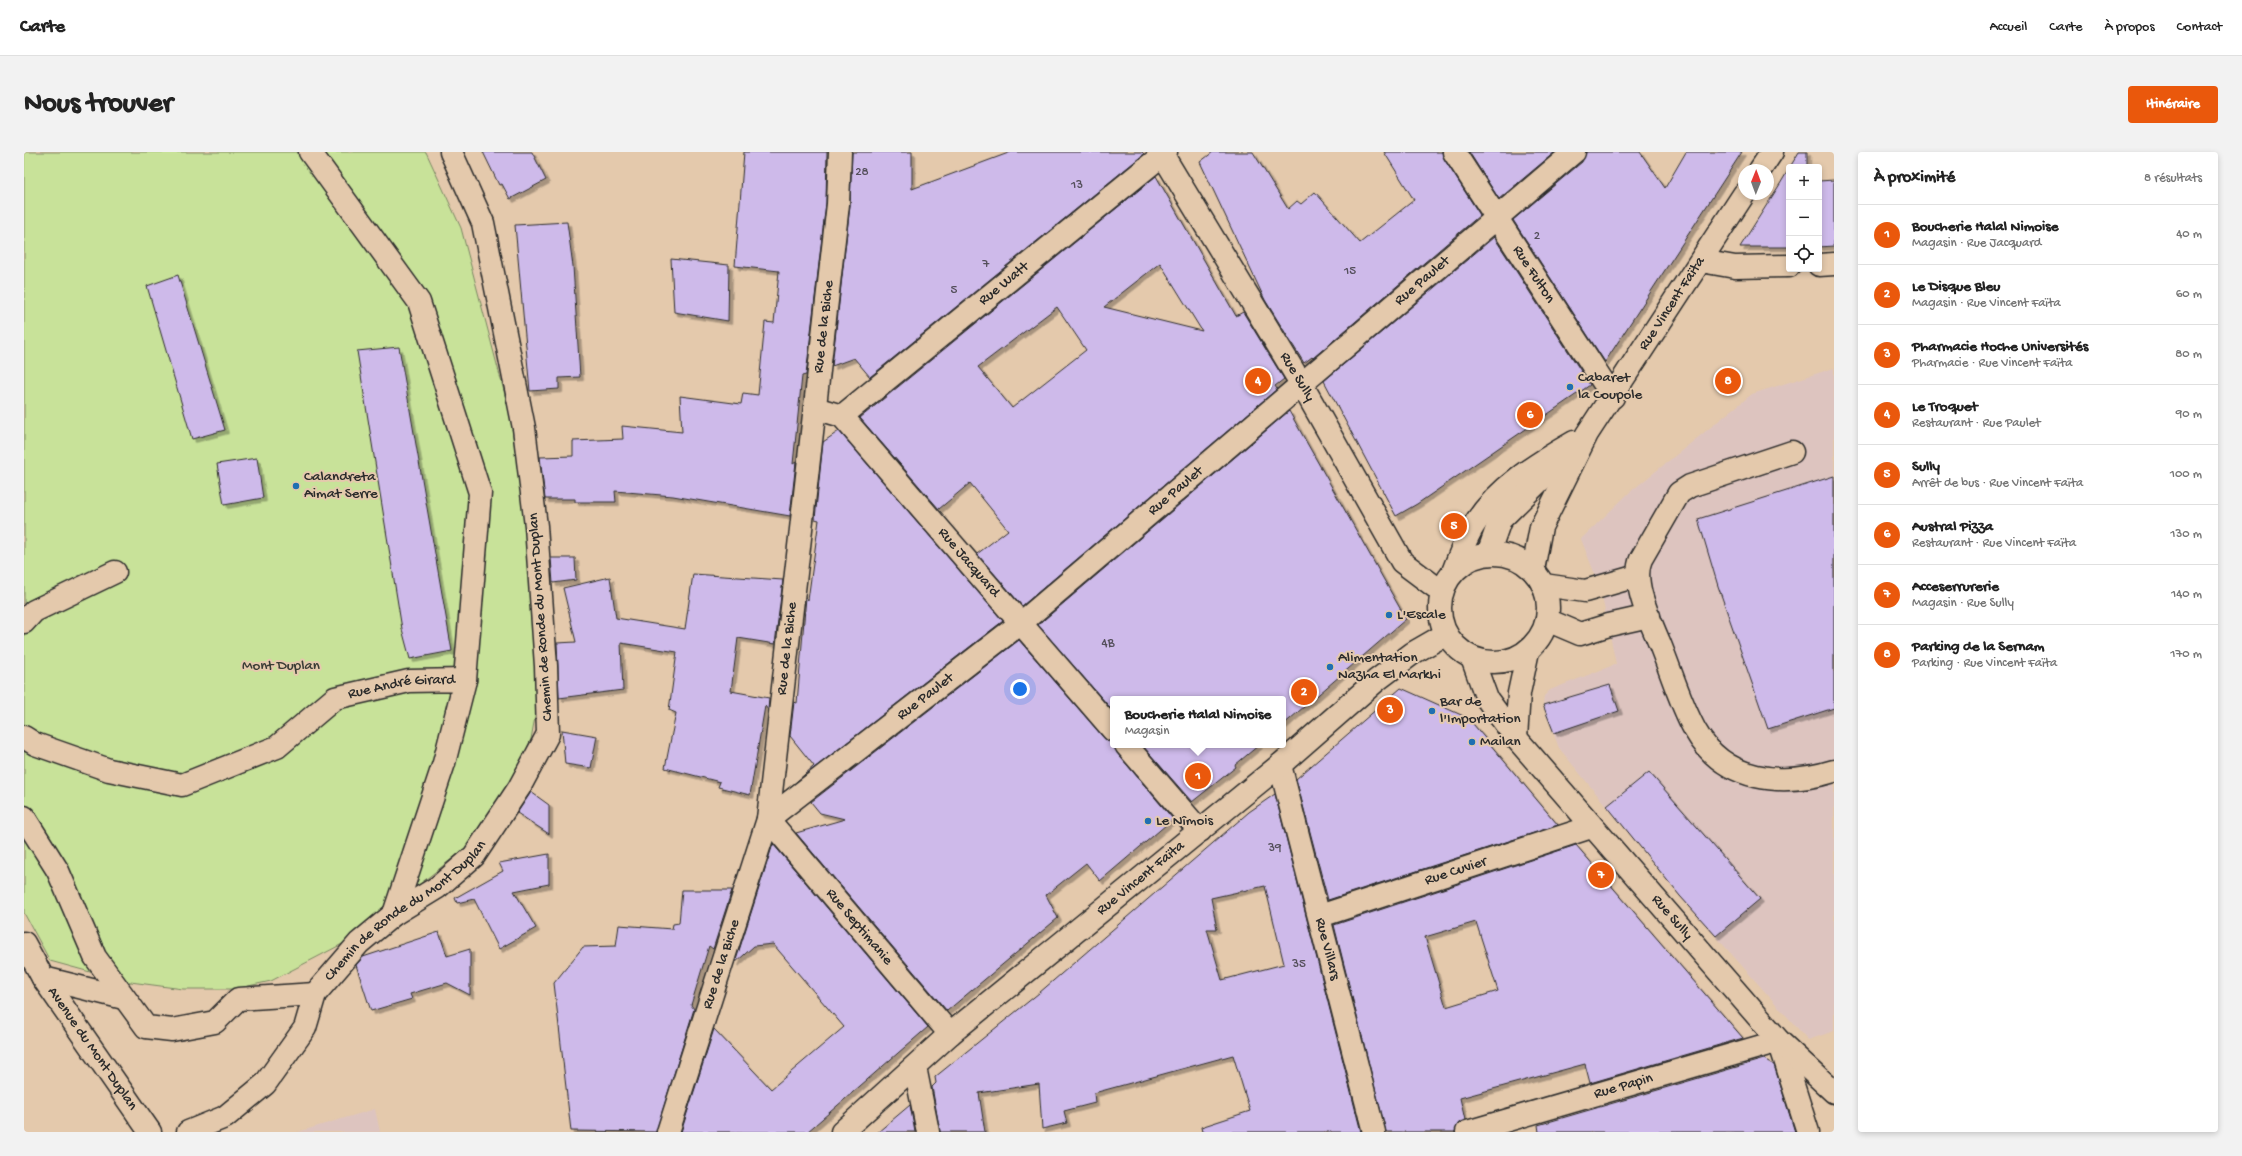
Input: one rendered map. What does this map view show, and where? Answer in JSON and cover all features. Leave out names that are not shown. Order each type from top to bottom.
[{"type":"street","points":[[310,152],[419,302],[480,493],[465,680]]},
{"type":"street","name":"Chemin de Ronde du Mont Duplan","points":[[188,1132],[225,1117],[265,1084],[305,1028],[315,994],[358,943],[394,914],[438,887],[474,856],[519,788],[548,734],[546,666],[536,526],[524,428],[483,223],[451,152]]},
{"type":"street","name":"Rue de la Biche","points":[[668,1132],[768,819],[838,204],[840,152]]},
{"type":"street","name":"Rue Fulton","points":[[1454,152],[1613,397]]},
{"type":"street","name":"Rue Paulet","points":[[768,819],[1021,623],[1574,152]]},
{"type":"street","points":[[1764,164],[1772,152]]},
{"type":"street","name":"Rue Sully","points":[[1163,153],[1302,385],[1402,562],[1442,592]]},
{"type":"street","name":"Rue Watt","points":[[842,416],[1163,153]]},
{"type":"street","name":"Rue Vincent Faïta","points":[[1538,578],[1541,528],[1587,434],[1613,397],[1740,200]]},
{"type":"street","points":[[1701,261],[1735,267],[1786,266]]},
{"type":"street","points":[[1822,265],[1834,264]]},
{"type":"street","points":[[815,408],[842,416]]},
{"type":"street","name":"Rue Jacquard","points":[[842,416],[1110,727]]},
{"type":"street","points":[[1538,578],[1548,602],[1547,620],[1544,632],[1528,651],[1510,660],[1491,663],[1472,658],[1462,652],[1446,634],[1440,620],[1439,606],[1442,592],[1453,572],[1473,525],[1492,501],[1539,462],[1587,434]]},
{"type":"street","name":"Rue Vincent Faïta","points":[[1488,554],[1500,520],[1587,434]]},
{"type":"street","points":[[1792,452],[1690,486],[1679,493],[1641,559],[1637,568],[1637,576],[1649,616],[1695,729],[1712,753],[1726,763],[1760,777],[1796,780],[1834,771]]},
{"type":"street","points":[[1453,572],[1462,563],[1488,554],[1504,554],[1515,558],[1538,578],[1585,591],[1637,576]]},
{"type":"street","points":[[24,622],[34,611],[115,572]]},
{"type":"street","points":[[1547,620],[1580,634],[1608,625],[1649,616]]},
{"type":"street","name":"Rue Vincent Faïta","points":[[842,1132],[950,1034],[1280,765],[1377,680],[1413,653],[1446,634]]},
{"type":"street","points":[[1516,738],[1519,693],[1528,651]]},
{"type":"street","name":"Rue Sully","points":[[1472,658],[1487,699],[1516,738],[1591,827],[1779,1041],[1834,1092]]},
{"type":"street","name":"Rue André Girard","points":[[24,737],[34,744],[109,770],[182,785],[277,747],[335,698],[409,681],[465,680],[444,763],[394,914]]},
{"type":"street","points":[[1129,748],[1200,831]]},
{"type":"street","name":"Rue Villars","points":[[1280,765],[1320,916],[1374,1132]]},
{"type":"street","points":[[24,817],[58,872],[95,957],[146,1027],[172,1030],[215,1022],[238,999],[315,994]]},
{"type":"street","name":"Rue Septimanie","points":[[768,819],[950,1034]]},
{"type":"street","name":"Rue Cuvier","points":[[1320,916],[1591,827]]},
{"type":"street","name":"Avenue du Mont Duplan","points":[[24,944],[43,978],[150,1132]]},
{"type":"street","points":[[43,978],[124,998]]},
{"type":"street","points":[[1779,1041],[1808,1132]]},
{"type":"street","name":"Rue Papin","points":[[1467,1132],[1779,1041]]},
{"type":"street","points":[[915,1067],[928,1132]]},
{"type":"shaded area","points":[[1834,368],[1834,1031],[1808,1040],[1679,895],[1559,748],[1543,705],[1544,696],[1550,690],[1616,664],[1600,587],[1581,539],[1630,492],[1752,394]]},
{"type":"shaded area","points":[[375,1109],[380,1132],[298,1132]]},
{"type":"green space","name":"Mont Duplan","points":[[24,152],[426,152],[461,228],[510,414],[526,526],[539,695],[531,739],[512,784],[472,843],[346,942],[271,981],[235,989],[183,989],[123,981],[50,961],[24,913]]},
{"type":"building","points":[[483,152],[532,152],[546,180],[510,199],[502,184],[499,185]]},
{"type":"building","points":[[744,152],[827,152],[826,203],[806,375],[802,376],[793,464],[796,462],[790,516],[673,496],[615,491],[616,502],[575,502],[575,499],[545,499],[540,457],[573,456],[573,441],[623,439],[622,426],[682,432],[680,396],[741,404],[743,393],[758,395],[765,322],[774,323],[779,271],[735,266]]},
{"type":"building","points":[[852,152],[912,152],[912,189],[1011,152],[1142,152],[1144,154],[870,377],[854,358],[832,366],[850,205]]},
{"type":"building","points":[[1213,152],[1253,152],[1288,209],[1297,201],[1301,204],[1315,192],[1360,243],[1414,200],[1384,152],[1442,152],[1444,159],[1480,215],[1313,358],[1312,357],[1304,363],[1265,300],[1200,162]]},
{"type":"building","points":[[1469,152],[1555,152],[1499,199]]},
{"type":"building","points":[[1586,152],[1640,152],[1665,188],[1686,152],[1742,152],[1605,362],[1513,220],[1582,162]]},
{"type":"building","points":[[1799,152],[1807,152],[1807,164],[1792,164]]},
{"type":"building","points":[[1786,174],[1786,247],[1740,247],[1770,200],[1774,200],[1774,193]]},
{"type":"building","points":[[1156,176],[1236,316],[1243,312],[1284,379],[1275,386],[1277,389],[1022,606],[977,554],[1008,530],[970,483],[939,509],[860,418]],"holes":[[[1160,263],[1202,331],[1104,307]],[[1057,307],[1086,350],[1012,408],[978,367]]]},
{"type":"building","points":[[1834,180],[1834,246],[1822,247],[1822,181]]},
{"type":"building","points":[[567,222],[573,266],[580,377],[559,378],[559,389],[530,391],[515,225]]},
{"type":"building","points":[[1494,237],[1590,385],[1417,504],[1396,516],[1324,381]]},
{"type":"building","points":[[671,259],[729,265],[728,321],[674,312]]},
{"type":"building","points":[[178,275],[225,430],[192,439],[147,286]]},
{"type":"building","points":[[399,347],[452,651],[410,659],[402,629],[357,351]]},
{"type":"building","points":[[1289,411],[1406,619],[1286,722],[1286,696],[1110,696],[1110,708],[1038,625]]},
{"type":"building","points":[[839,431],[1003,621],[795,783],[814,766],[790,736],[794,702],[797,703],[806,597],[808,600],[819,520],[815,519],[823,442]]},
{"type":"building","points":[[257,458],[263,498],[224,505],[217,464]]},
{"type":"building","points":[[1834,476],[1834,708],[1768,729],[1718,586],[1698,519]]},
{"type":"building","points":[[551,558],[575,558],[576,580],[553,583]]},
{"type":"building","points":[[693,574],[783,580],[775,644],[738,638],[731,691],[769,698],[768,710],[765,706],[750,795],[718,787],[720,782],[665,768],[676,713],[669,710],[677,652],[621,643],[623,690],[559,698],[557,643],[576,642],[563,588],[610,577],[616,618],[685,629]]},
{"type":"building","points":[[1019,640],[1104,738],[1110,741],[1110,748],[1115,748],[1117,753],[1173,819],[1100,881],[1086,863],[1046,895],[1058,918],[947,1011],[796,833],[845,819],[820,813],[811,802]]},
{"type":"building","points":[[1610,685],[1619,711],[1554,733],[1543,705]]},
{"type":"building","points":[[1401,688],[1468,718],[1558,825],[1328,900],[1296,779]]},
{"type":"building","points":[[562,730],[597,736],[591,768],[565,764]]},
{"type":"building","points":[[1145,748],[1255,748],[1235,765],[1236,767],[1192,802]]},
{"type":"building","points":[[1649,772],[1760,899],[1716,936],[1680,896],[1607,806]]},
{"type":"building","points":[[531,792],[549,805],[549,834],[517,813]]},
{"type":"building","points":[[1275,794],[1361,1132],[1202,1132],[1201,1127],[1250,1111],[1233,1055],[1094,1093],[1095,1103],[1064,1111],[1067,1123],[1042,1129],[1039,1084],[979,1093],[985,1132],[940,1132],[932,1087],[936,1083],[935,1077],[1039,993],[1249,812]],"holes":[[[1265,886],[1284,964],[1222,980],[1207,929],[1217,929],[1211,898]]]},
{"type":"building","points":[[773,844],[928,1027],[807,1132],[681,1132],[714,1029],[771,1089],[844,1027],[773,944],[754,946],[735,963]]},
{"type":"building","points":[[1576,845],[1743,1038],[1590,1083],[1585,1064],[1460,1098],[1465,1120],[1458,1124],[1455,1132],[1386,1132],[1334,925]],"holes":[[[1476,922],[1498,991],[1446,1007],[1425,937]]]},
{"type":"building","points":[[549,854],[549,884],[514,891],[536,928],[499,949],[474,899],[457,903],[455,898],[503,871],[499,863]]},
{"type":"building","points":[[682,890],[732,890],[713,949],[709,946],[691,1005],[694,1009],[656,1132],[571,1131],[554,983],[583,947],[616,946],[619,925],[672,929],[673,924],[679,923]]},
{"type":"building","points":[[439,932],[447,956],[470,949],[470,995],[447,983],[410,994],[412,999],[371,1011],[356,965],[363,957]]},
{"type":"building","points":[[1764,1059],[1774,1065],[1795,1132],[1539,1132],[1538,1125]]},
{"type":"building","points":[[910,1105],[915,1132],[878,1132]]},
{"type":"place","name":"Le Troquet","points":[[1258,381]]},
{"type":"place","name":"Parking de la Sernam","points":[[1728,381]]},
{"type":"place","name":"Cabaret la Coupole","points":[[1570,387]]},
{"type":"place","name":"Austral Pizza","points":[[1530,415]]},
{"type":"place","name":"Calandreta Aimat Serre","points":[[296,486]]},
{"type":"place","name":"Sully","points":[[1454,526]]},
{"type":"place","name":"L'Escale","points":[[1389,615]]},
{"type":"place","name":"Alimentation Nazha El Markhi","points":[[1330,667]]},
{"type":"place","name":"Le Disque Bleu","points":[[1304,692]]},
{"type":"place","name":"Pharmacie Hoche Universités","points":[[1390,710]]},
{"type":"place","name":"Bar de l'Importation","points":[[1432,711]]},
{"type":"place","name":"Mailan","points":[[1472,742]]},
{"type":"place","name":"Boucherie Halal Nimoise","points":[[1198,776]]},
{"type":"place","name":"Le Nîmois","points":[[1148,821]]},
{"type":"place","name":"Acceserrurerie","points":[[1601,875]]}]
